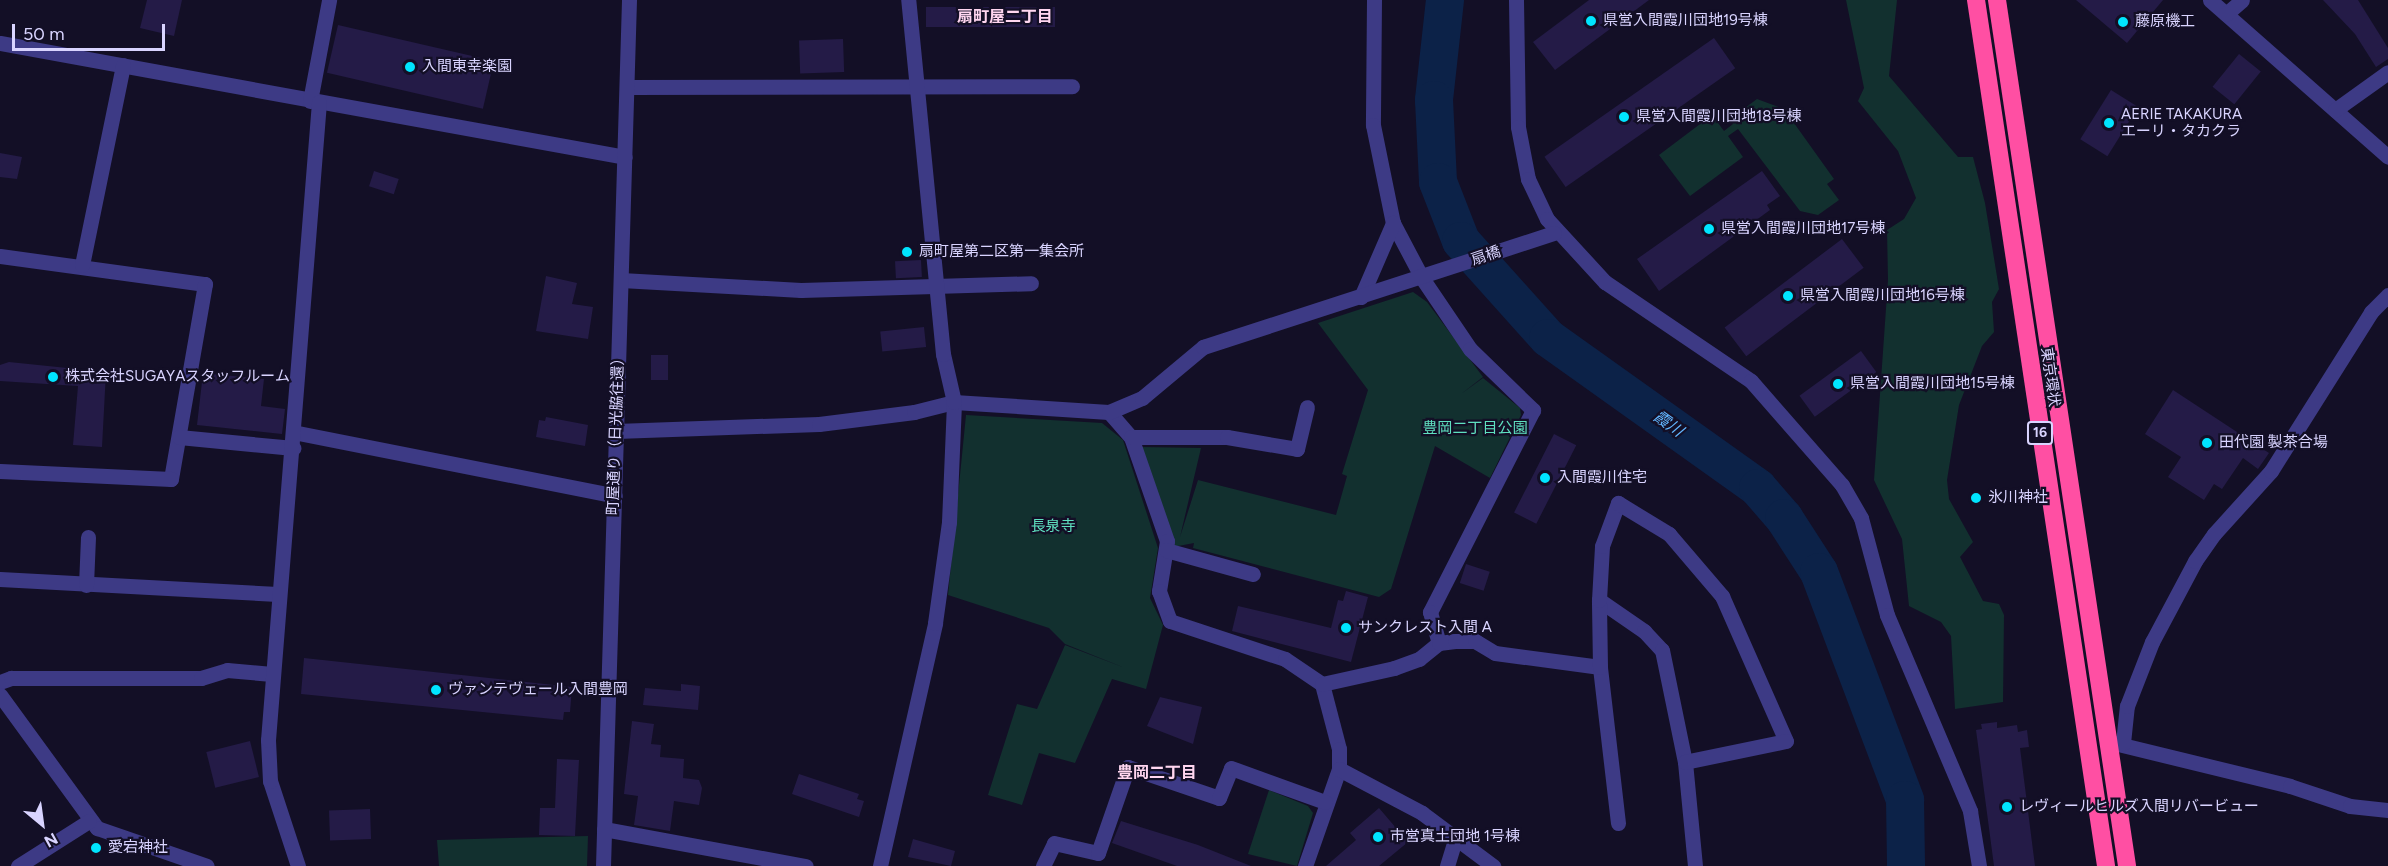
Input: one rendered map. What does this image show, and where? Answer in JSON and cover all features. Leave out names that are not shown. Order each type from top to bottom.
[{"type":"highway","name":"東京環状","points":[[1976,0],[2106,866]]},
{"type":"highway","name":"東京環状","points":[[1996,0],[2116,743],[2127,866]]},
{"type":"street","points":[[298,866],[270,780],[272,674],[293,448],[314,102],[329,0]]},
{"type":"street","name":"町屋通り（日光脇往還）","points":[[603,866],[629,0]]},
{"type":"street","points":[[880,866],[934,623],[949,522],[954,402],[936,287],[908,0]]},
{"type":"street","points":[[1374,0],[1372,125],[1393,223],[1428,276],[1470,349],[1533,410],[1430,612],[1439,644]]},
{"type":"street","points":[[1516,0],[1521,147],[1528,179],[1554,232],[1605,282],[1751,381],[1842,485],[1861,518],[1887,615],[1970,811],[1979,866]]},
{"type":"street","points":[[2210,0],[2388,157]]},
{"type":"street","points":[[2226,14],[2242,0]]},
{"type":"street","points":[[0,43],[625,157]]},
{"type":"street","points":[[82,265],[123,65]]},
{"type":"street","points":[[2335,110],[2388,72]]},
{"type":"street","points":[[627,87],[916,89],[1072,86]]},
{"type":"street","points":[[1361,297],[1393,223]]},
{"type":"street","name":"扇橋","points":[[1109,412],[1142,398],[1203,347],[1428,276],[1554,232]]},
{"type":"street","points":[[0,256],[82,265],[205,284],[171,479],[0,471]]},
{"type":"street","points":[[621,280],[801,290],[1031,284]]},
{"type":"street","points":[[2388,295],[2371,312],[2271,471],[2214,534],[2196,561],[2152,642],[2127,706],[2116,743],[2350,807],[2388,810]]},
{"type":"street","points":[[616,431],[819,424],[914,412],[954,402],[1109,412],[1131,436],[1167,541],[1160,591],[1170,621],[1285,658],[1322,684],[1339,749],[1339,769],[1325,802],[1305,866]]},
{"type":"street","points":[[1131,436],[1227,437],[1297,450],[1307,407]]},
{"type":"street","points":[[293,432],[615,496]]},
{"type":"street","points":[[179,437],[293,448]]},
{"type":"street","points":[[1618,824],[1600,667],[1599,600],[1602,546],[1618,503],[1669,534],[1722,596],[1786,741],[1685,762]]},
{"type":"street","points":[[86,585],[88,537]]},
{"type":"street","points":[[1166,550],[1254,574]]},
{"type":"street","points":[[0,579],[278,594]]},
{"type":"street","points":[[1599,600],[1644,631],[1662,650],[1685,762],[1695,866]]},
{"type":"street","points":[[1322,684],[1394,668],[1419,658],[1439,644],[1474,641],[1495,653],[1600,667]]},
{"type":"street","points":[[0,682],[11,678],[201,678],[227,670],[272,674]]},
{"type":"street","points":[[1,698],[89,821],[97,828],[207,866]]},
{"type":"street","points":[[1043,866],[1054,843],[1098,853],[1128,767],[1219,798],[1231,768],[1325,802]]},
{"type":"street","points":[[1339,769],[1405,802],[1456,836],[1493,866]]},
{"type":"street","points":[[18,866],[89,821]]},
{"type":"street","points":[[604,830],[806,866]]},
{"type":"street","points":[[1447,866],[1456,836]]},
{"type":"green space","points":[[1846,0],[1897,0],[1889,76],[1958,157],[1973,157],[1985,203],[1999,289],[1992,302],[1994,332],[1982,346],[1959,405],[1947,480],[1949,499],[1973,542],[1960,557],[1983,601],[1999,604],[2004,615],[2003,702],[1955,709],[1951,636],[1941,622],[1909,606],[1902,539],[1874,480],[1888,280],[1887,230],[1904,219],[1916,198],[1898,151],[1858,101],[1864,88]]},
{"type":"green space","points":[[1757,99],[1784,109],[1834,179],[1827,184],[1839,200],[1818,215],[1800,211],[1738,129],[1728,136],[1743,157],[1690,196],[1659,155],[1712,115],[1724,131],[1733,124],[1730,119]]},
{"type":"green space","name":"豊岡二丁目公園","points":[[1413,292],[1427,302],[1483,377],[1461,394],[1483,378],[1520,408],[1521,415],[1490,478],[1435,446],[1391,589],[1379,597],[1193,548],[1194,543],[1173,547],[1141,447],[1201,448],[1180,537],[1198,480],[1336,515],[1347,476],[1342,474],[1368,390],[1318,323]]},
{"type":"green space","name":"長泉寺","points":[[966,415],[1102,423],[1123,440],[1158,548],[1150,598],[1163,625],[1146,689],[1112,679],[1075,763],[1039,753],[1022,805],[988,795],[1017,704],[1037,709],[1065,645],[1125,668],[1065,644],[1049,628],[948,595]]},
{"type":"green space","points":[[1269,790],[1308,806],[1313,813],[1297,866],[1248,854]]},
{"type":"green space","points":[[588,836],[587,866],[439,866],[437,840]]},
{"type":"building","points":[[147,0],[182,0],[174,36],[140,28]]},
{"type":"building","name":"県営入間霞川団地19号棟","points":[[1589,0],[1649,0],[1555,70],[1533,42]]},
{"type":"building","name":"藤原機工","points":[[2076,0],[2163,0],[2127,43]]},
{"type":"building","points":[[2323,0],[2358,0],[2388,48],[2388,59],[2376,67],[2355,34]]},
{"type":"building","points":[[926,7],[1055,7],[1055,27],[926,27]]},
{"type":"building","name":"入間東幸楽園","points":[[338,25],[494,61],[483,109],[327,73]]},
{"type":"building","name":"県営入間霞川団地18号棟","points":[[1714,38],[1735,68],[1566,187],[1544,157]]},
{"type":"building","points":[[843,39],[844,72],[800,74],[799,41]]},
{"type":"building","points":[[2239,54],[2261,72],[2234,104],[2213,87]]},
{"type":"building","name":"AERIE TAKAKURA エーリ・タカクラ","points":[[2111,90],[2138,107],[2107,156],[2080,139]]},
{"type":"building","points":[[0,153],[22,157],[17,179],[0,177]]},
{"type":"building","points":[[374,171],[399,179],[394,194],[369,186]]},
{"type":"building","name":"県営入間霞川団地17号棟","points":[[1762,171],[1780,196],[1767,205],[1770,210],[1659,291],[1637,259]]},
{"type":"building","name":"県営入間霞川団地16号棟","points":[[1842,239],[1864,268],[1746,356],[1725,327]]},
{"type":"building","points":[[921,260],[922,277],[896,278],[895,261]]},
{"type":"building","points":[[546,276],[577,283],[572,304],[593,307],[588,339],[536,331]]},
{"type":"building","points":[[924,327],[926,347],[882,351],[880,332]]},
{"type":"building","name":"県営入間霞川団地15号棟","points":[[1861,351],[1876,372],[1815,417],[1800,396]]},
{"type":"building","points":[[651,355],[668,355],[668,380],[651,380]]},
{"type":"building","points":[[9,362],[106,372],[102,447],[73,445],[78,386],[0,381],[0,365]]},
{"type":"building","points":[[203,373],[264,379],[261,406],[285,409],[282,434],[197,425]]},
{"type":"building","name":"田代園 製茶合場","points":[[2173,390],[2269,453],[2258,469],[2243,458],[2222,489],[2214,484],[2204,500],[2168,477],[2181,457],[2145,434]]},
{"type":"building","points":[[546,417],[588,425],[585,446],[536,437],[539,420],[545,421]]},
{"type":"building","name":"入間霞川住宅","points":[[1554,434],[1576,445],[1536,524],[1514,512]]},
{"type":"building","points":[[1466,564],[1490,572],[1484,591],[1460,583]]},
{"type":"building","points":[[1346,591],[1368,597],[1351,662],[1232,631],[1238,606],[1331,628],[1338,600],[1343,601]]},
{"type":"building","name":"ヴァンテヴェール入間豊岡","points":[[304,658],[572,687],[570,712],[564,712],[563,720],[301,694]]},
{"type":"building","points":[[681,684],[700,686],[698,710],[643,705],[645,688],[681,691]]},
{"type":"building","points":[[1160,697],[1202,707],[1193,744],[1147,726]]},
{"type":"building","points":[[632,721],[654,724],[651,744],[661,745],[660,757],[684,759],[683,778],[699,780],[702,788],[699,805],[674,801],[670,831],[634,825],[638,796],[624,794]]},
{"type":"building","name":"レヴィールヒルズ入間リバービュー","points":[[1997,722],[1997,728],[2017,725],[2018,732],[2027,730],[2029,747],[2020,748],[2035,866],[1994,866],[1976,730],[1982,729],[1981,724]]},
{"type":"building","points":[[250,741],[259,777],[215,788],[206,752]]},
{"type":"building","points":[[557,759],[579,760],[575,836],[539,835],[540,808],[555,808]]},
{"type":"building","points":[[799,774],[859,794],[857,799],[864,801],[859,817],[792,794]]},
{"type":"building","name":"市営真土団地 1号棟","points":[[1379,808],[1408,842],[1379,866],[1326,866],[1356,840],[1350,833]]},
{"type":"building","points":[[370,809],[371,839],[330,840],[329,810]]},
{"type":"building","points":[[1121,821],[1198,845],[1251,866],[1177,866],[1112,843]]},
{"type":"building","points":[[913,839],[955,851],[951,866],[908,857]]},
{"type":"waterway","name":"霞川","points":[[1445,0],[1434,100],[1438,182],[1461,241],[1548,338],[1758,488],[1784,518],[1819,572],[1905,800],[1906,866]]},
{"type":"place","name":"県営入間霞川団地19号棟","points":[[1591,21]]},
{"type":"place","name":"藤原機工","points":[[2123,22]]},
{"type":"place","name":"入間東幸楽園","points":[[410,67]]},
{"type":"place","name":"県営入間霞川団地18号棟","points":[[1624,117]]},
{"type":"place","name":"AERIE TAKAKURA エーリ・タカクラ","points":[[2109,123]]},
{"type":"place","name":"県営入間霞川団地17号棟","points":[[1709,229]]},
{"type":"place","name":"扇町屋第二区第一集会所","points":[[907,252]]},
{"type":"place","name":"県営入間霞川団地16号棟","points":[[1788,296]]},
{"type":"place","name":"株式会社SUGAYAスタッフルーム","points":[[53,377]]},
{"type":"place","name":"県営入間霞川団地15号棟","points":[[1838,384]]},
{"type":"place","name":"田代園 製茶合場","points":[[2207,443]]},
{"type":"place","name":"入間霞川住宅","points":[[1545,478]]},
{"type":"place","name":"氷川神社","points":[[1976,498]]},
{"type":"place","name":"サンクレスト入間 A","points":[[1346,628]]},
{"type":"place","name":"ヴァンテヴェール入間豊岡","points":[[436,690]]},
{"type":"place","name":"レヴィールヒルズ入間リバービュー","points":[[2007,807]]},
{"type":"place","name":"市営真土団地 1号棟","points":[[1378,837]]},
{"type":"place","name":"愛宕神社","points":[[96,848]]},
{"type":"district","name":"扇町屋二丁目","points":[[1005,17]]},
{"type":"district","name":"豊岡二丁目","points":[[1157,773]]}]
